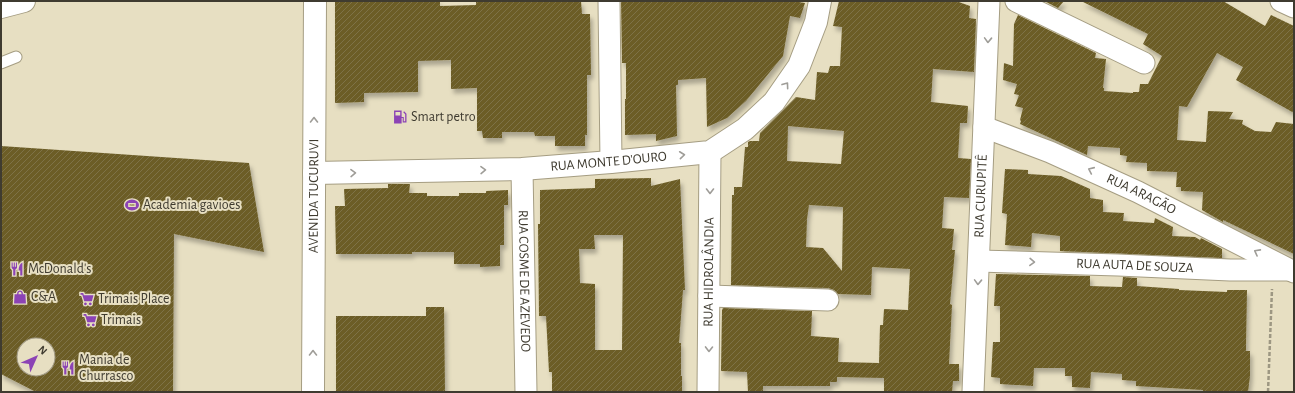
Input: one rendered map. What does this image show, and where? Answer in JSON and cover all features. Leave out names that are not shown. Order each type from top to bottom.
[{"type":"main road","points":[[1,7],[24,1]]},
{"type":"main road","name":"RUA MONTE D'OURO","points":[[314,173],[522,169],[710,152],[745,128],[774,102],[799,66],[816,22],[820,1]]},
{"type":"main road","name":"AVENIDA TUCURUVI","points":[[313,3],[313,392]]},
{"type":"street","points":[[609,1],[611,162]]},
{"type":"street","points":[[1016,1],[1144,63]]},
{"type":"street","points":[[1281,1],[1294,7]]},
{"type":"street","name":"RUA CURUPITÊ","points":[[973,392],[984,127],[987,2]]},
{"type":"street","name":"RUA ARAGÃO","points":[[984,127],[1050,152],[1138,192],[1286,271]]},
{"type":"street","name":"RUA HIDROLÂNDIA","points":[[708,392],[710,152]]},
{"type":"street","name":"RUA COSME DE AZEVEDO","points":[[522,169],[526,392]]},
{"type":"street","name":"RUA AUTA DE SOUZA","points":[[979,261],[1286,271]]},
{"type":"street","points":[[709,296],[828,300]]},
{"type":"lane","points":[[1,63],[16,57]]},
{"type":"path","points":[[1268,392],[1286,271]]},
{"type":"building","points":[[335,1],[440,1],[440,6],[476,5],[476,1],[581,1],[582,14],[590,14],[591,75],[587,75],[587,135],[585,135],[585,146],[555,146],[555,136],[535,136],[534,132],[502,132],[502,138],[483,138],[482,131],[477,131],[477,88],[451,89],[451,60],[418,61],[418,92],[364,93],[364,102],[335,103]]},
{"type":"building","points":[[621,1],[793,1],[805,3],[800,18],[790,16],[783,56],[746,101],[727,118],[707,127],[706,78],[678,80],[678,85],[676,85],[677,136],[656,141],[656,134],[625,135],[626,63],[622,63]]},
{"type":"building","points":[[839,1],[956,1],[970,6],[969,18],[976,19],[974,72],[933,69],[931,102],[968,106],[967,123],[960,123],[958,158],[971,159],[969,198],[944,197],[942,228],[954,229],[952,250],[955,250],[950,304],[952,305],[949,364],[959,364],[959,381],[953,381],[952,392],[884,391],[884,378],[837,377],[837,382],[830,382],[830,386],[763,386],[763,392],[748,392],[747,372],[721,371],[723,308],[812,311],[811,336],[839,338],[838,362],[879,363],[880,325],[883,325],[884,309],[908,310],[910,269],[872,267],[871,295],[838,294],[834,290],[828,288],[731,285],[732,195],[734,195],[734,187],[742,187],[745,147],[748,147],[748,142],[750,141],[759,141],[760,133],[796,97],[815,100],[817,72],[828,73],[830,66],[840,66],[842,27],[833,26]],"holes":[[[788,126],[844,131],[841,164],[787,161]],[[809,205],[843,207],[842,271],[823,248],[806,247]]]},
{"type":"building","points":[[1044,1],[1064,1],[1058,8]]},
{"type":"building","points":[[1081,1],[1223,1],[1265,26],[1271,15],[1294,26],[1294,113],[1236,80],[1243,67],[1217,53],[1187,107],[1179,106],[1177,140],[1206,142],[1208,111],[1233,112],[1229,119],[1243,120],[1242,124],[1255,131],[1271,132],[1276,122],[1294,124],[1294,254],[1223,220],[1223,222],[1202,210],[1203,192],[1181,191],[1181,187],[1176,187],[1177,172],[1147,171],[1147,163],[1126,162],[1127,156],[1120,155],[1120,148],[1088,146],[1087,155],[1020,124],[1023,108],[1015,106],[1019,95],[1014,94],[1017,84],[1003,80],[1004,63],[1013,66],[1014,24],[1018,15],[1096,53],[1095,58],[1106,59],[1104,91],[1139,92],[1140,84],[1148,84],[1162,56],[1143,44],[1148,34]]},
{"type":"building","name":"Trimais Place","points":[[1,146],[249,163],[264,252],[174,234],[173,392],[36,392],[1,374]]},
{"type":"building","points":[[1005,169],[1028,170],[1028,174],[1061,176],[1090,189],[1090,198],[1103,200],[1103,212],[1124,213],[1123,221],[1154,223],[1155,218],[1173,227],[1172,236],[1195,237],[1200,240],[1201,238],[1222,249],[1222,258],[1060,251],[1060,236],[1032,233],[1031,247],[1005,245],[1007,214],[1002,213]]},
{"type":"building","points":[[651,178],[651,186],[680,179],[685,290],[683,290],[679,343],[681,343],[682,392],[552,392],[552,372],[549,372],[546,316],[539,316],[538,224],[540,224],[540,190],[595,188],[595,179]],"holes":[[[594,235],[623,235],[622,350],[595,350],[595,284],[580,283],[579,249],[595,249]]]},
{"type":"building","points":[[388,184],[410,184],[409,193],[427,193],[427,196],[459,196],[459,193],[486,193],[486,191],[508,190],[508,205],[504,205],[504,245],[500,245],[500,266],[480,267],[480,264],[454,264],[454,252],[412,252],[412,254],[336,254],[335,206],[345,206],[344,189],[388,188]]},
{"type":"building","points":[[996,274],[1090,276],[1090,286],[1122,287],[1123,277],[1137,278],[1137,286],[1227,292],[1227,290],[1247,290],[1246,351],[1250,351],[1250,376],[1248,392],[1203,392],[1203,390],[1136,386],[1136,381],[1122,380],[1122,374],[1091,372],[1090,388],[1072,387],[1072,376],[1065,376],[1065,368],[1034,368],[1033,386],[1000,384],[1000,378],[991,377],[993,342],[1000,342],[1000,306],[994,306]]},
{"type":"building","points":[[426,307],[444,307],[445,392],[336,392],[336,316],[426,316]]},
{"type":"place","name":"Smart petro","points":[[400,117]]},
{"type":"place","name":"Academia gavioes","points":[[132,205]]},
{"type":"place","name":"McDonald's","points":[[17,269]]},
{"type":"place","name":"C&A","points":[[20,297]]},
{"type":"place","name":"Trimais Place","points":[[87,299]]},
{"type":"place","name":"Trimais","points":[[90,320]]},
{"type":"place","name":"Mania de Churrasco","points":[[68,368]]}]
